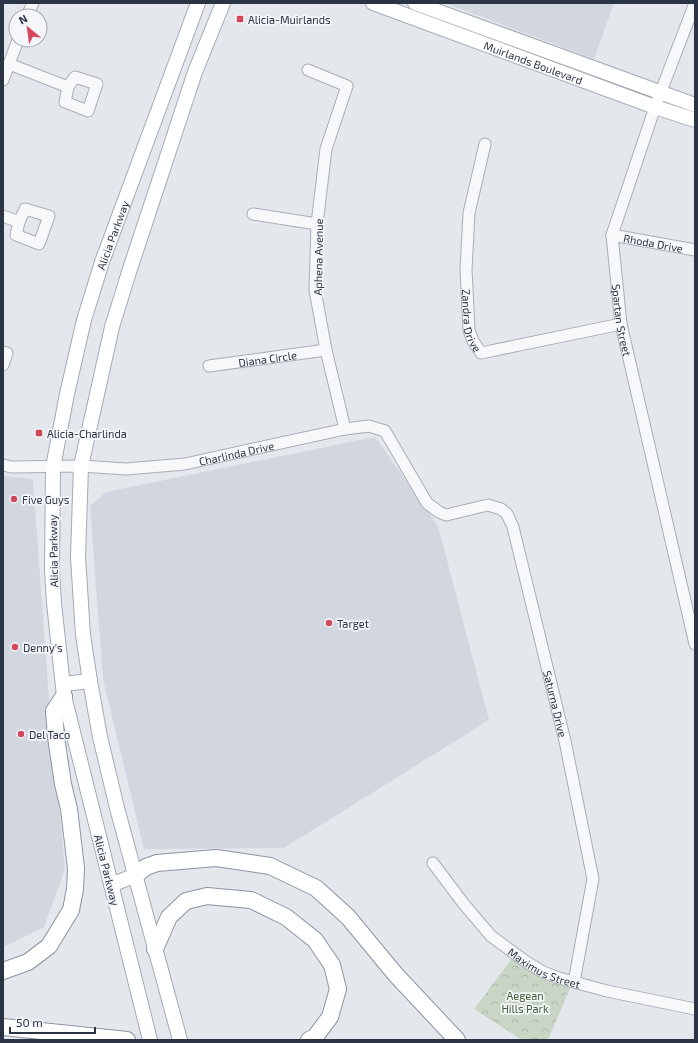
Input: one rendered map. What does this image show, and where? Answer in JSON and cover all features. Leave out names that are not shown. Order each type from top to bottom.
[{"type":"highway","points":[[3,971],[28,962],[49,946],[71,910],[75,889],[76,868],[70,809],[63,784],[54,711],[64,690]]},
{"type":"highway","points":[[141,871],[157,864],[216,858],[270,866],[316,888],[348,917],[396,975],[457,1040]]},
{"type":"highway","points":[[155,949],[169,917],[186,901],[207,896],[250,900],[286,917],[315,940],[332,965],[338,989],[330,1017],[315,1037],[310,1040]]},
{"type":"highway","points":[[3,1027],[127,1040]]},
{"type":"main road","name":"Alicia Parkway","points":[[148,1034],[64,690],[54,604],[52,570],[53,467],[67,394],[84,320],[102,262],[198,3]]},
{"type":"main road","points":[[178,1037],[155,949],[141,871],[100,737],[90,681],[83,635],[78,556],[81,466],[112,327],[195,72],[223,3]]},
{"type":"main road","name":"Muirlands Boulevard","points":[[373,3],[655,107],[695,120]]},
{"type":"main road","name":"Muirlands Boulevard","points":[[415,3],[661,94],[695,105]]},
{"type":"main road","points":[[64,690],[90,681]]},
{"type":"main road","points":[[111,886],[141,871]]},
{"type":"street","name":"Spartan Street","points":[[694,7],[655,107],[612,235],[621,324],[690,604],[695,644]]},
{"type":"street","points":[[3,80],[15,48]]},
{"type":"street","points":[[9,64],[68,87]]},
{"type":"street","name":"Aphena Avenue","points":[[308,70],[347,86],[326,149],[317,224],[315,290],[326,350],[346,429]]},
{"type":"street","name":"Zandra Drive","points":[[485,144],[469,213],[466,270],[468,326],[478,351],[481,353],[621,324]]},
{"type":"street","points":[[253,214],[317,224]]},
{"type":"street","points":[[3,216],[19,222]]},
{"type":"street","name":"Rhoda Drive","points":[[612,235],[695,250]]},
{"type":"street","name":"Diana Circle","points":[[209,366],[326,350]]},
{"type":"street","points":[[3,352],[7,353],[3,365]]},
{"type":"street","name":"Charlinda Drive","points":[[3,466],[81,466],[126,469],[185,464],[346,429],[369,426],[384,431],[427,502]]},
{"type":"street","name":"Saturna Drive","points":[[427,502],[446,515],[488,505],[501,509],[507,514],[513,527],[565,741],[593,880],[574,982]]},
{"type":"street","name":"Maximus Street","points":[[433,863],[462,903],[491,936],[525,962],[543,972],[607,991],[695,1008]]},
{"type":"shaded area","points":[[445,3],[614,3],[594,59]]},
{"type":"shaded area","points":[[375,437],[438,526],[489,720],[284,848],[144,849],[103,679],[90,506],[106,492]]},
{"type":"shaded area","points":[[3,476],[33,479],[48,687],[65,869],[44,927],[3,947]]},
{"type":"green space","name":"Aegean Hills Park","points":[[513,957],[571,986],[548,1040],[522,1040],[474,1009]]},
{"type":"place","name":"Alicia-Muirlands","points":[[240,19]]},
{"type":"place","name":"Alicia-Charlinda","points":[[39,433]]},
{"type":"place","name":"Five Guys","points":[[14,499]]},
{"type":"place","name":"Target","points":[[329,623]]},
{"type":"place","name":"Denny's","points":[[15,647]]},
{"type":"place","name":"Del Taco","points":[[21,734]]}]
